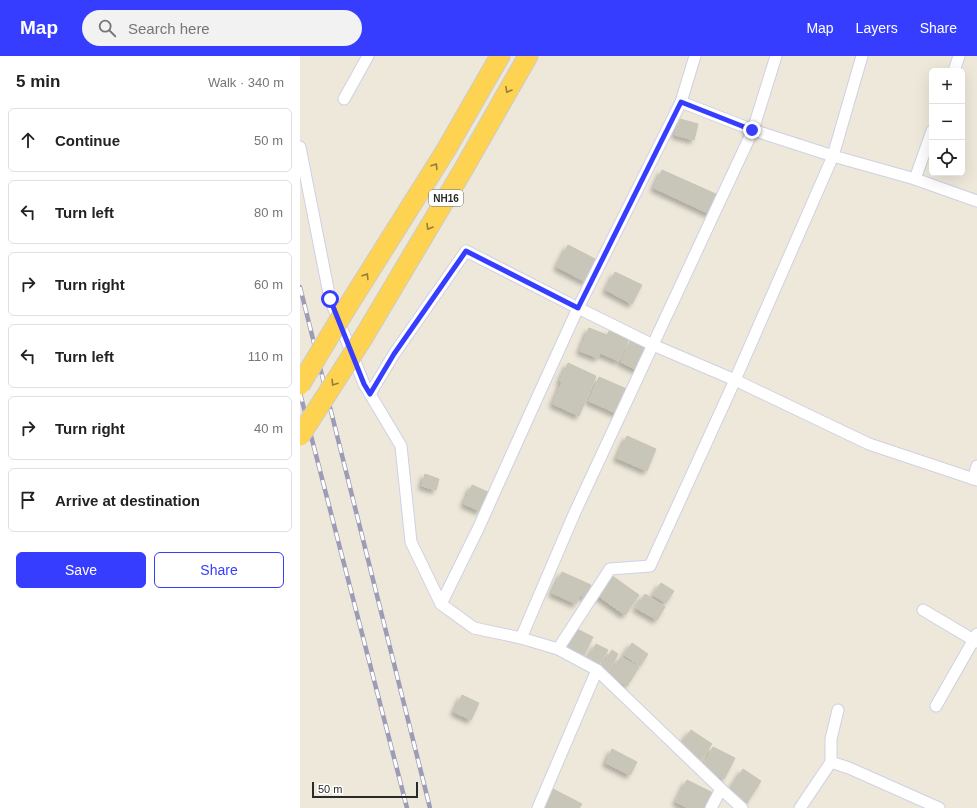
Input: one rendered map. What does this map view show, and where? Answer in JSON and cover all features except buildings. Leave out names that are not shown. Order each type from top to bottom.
[{"type":"highway","name":"NH16","points":[[300,385],[446,150],[500,56]]},
{"type":"highway","name":"NH16","points":[[300,436],[363,338],[528,56]]},
{"type":"street","points":[[344,99],[368,56]]},
{"type":"street","points":[[441,604],[478,530],[578,308],[681,102],[695,56]]},
{"type":"street","points":[[521,638],[575,512],[752,130],[776,56]]},
{"type":"street","points":[[558,649],[610,569],[650,566],[735,380],[833,156],[862,56]]},
{"type":"street","points":[[955,68],[960,56]]},
{"type":"street","points":[[681,102],[752,130],[833,156],[915,179],[977,201]]},
{"type":"street","points":[[915,179],[929,139]]},
{"type":"street","points":[[300,147],[330,299],[364,384],[401,446],[411,542],[441,604],[474,628],[521,638],[558,649],[597,670],[742,808]]},
{"type":"street","points":[[370,394],[394,354],[466,251],[653,345],[735,380],[869,444],[975,480],[977,466]]},
{"type":"street","points":[[923,610],[976,639],[936,706]]},
{"type":"street","points":[[538,808],[597,670]]},
{"type":"street","points":[[800,808],[831,762],[832,739],[838,710]]},
{"type":"street","points":[[831,762],[849,768],[940,808]]},
{"type":"street","points":[[711,808],[721,789]]},
{"type":"railway","points":[[300,287],[430,808]]},
{"type":"railway","points":[[300,393],[407,808]]},
{"type":"route","points":[[330,299],[364,384],[370,394],[394,354],[466,251],[578,308],[681,102],[752,130]]}]
